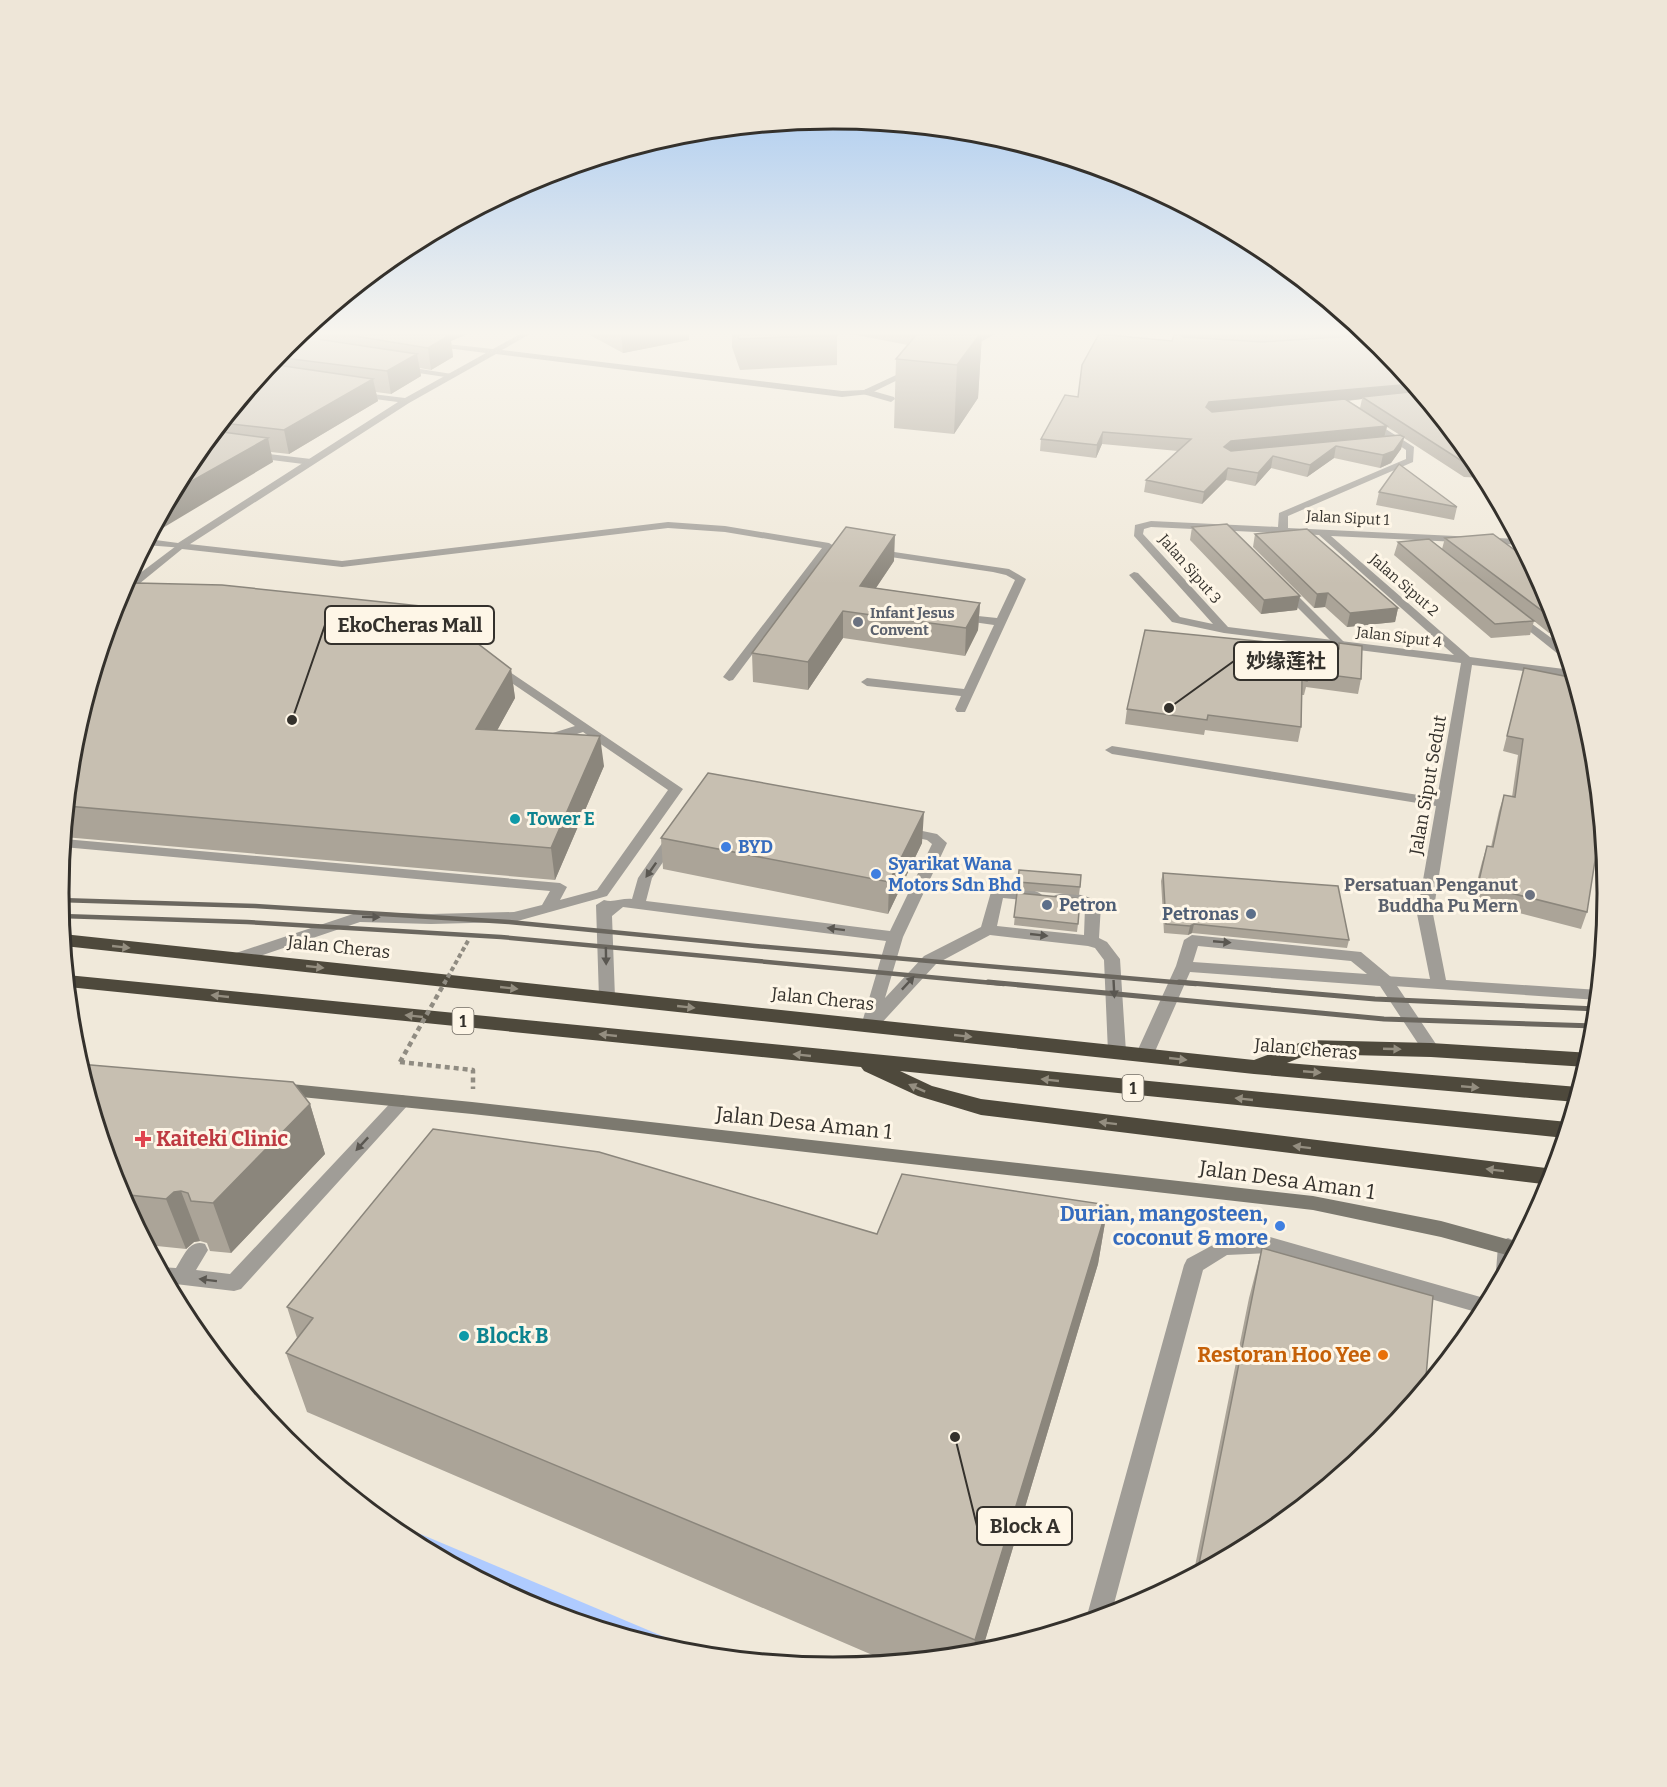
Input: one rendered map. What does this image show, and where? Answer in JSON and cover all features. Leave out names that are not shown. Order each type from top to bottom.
[{"type":"highway","name":"Jalan Cheras","points":[[71,941],[1144,1056],[1571,1094]]},
{"type":"highway","name":"1","points":[[75,982],[1407,1116],[1560,1129]]},
{"type":"highway","points":[[1254,1067],[1307,1047],[1431,1050],[1579,1059]]},
{"type":"highway","points":[[860,1061],[925,1091],[981,1107],[1544,1176]]},
{"type":"street","points":[[136,581],[180,546],[380,417]]},
{"type":"street","points":[[1283,530],[1283,515],[1410,460],[1411,448],[1364,418]]},
{"type":"street","points":[[1378,444],[1401,442]]},
{"type":"street","points":[[245,454],[311,462]]},
{"type":"street","name":"Jalan Siput 1","points":[[1139,527],[1151,524],[1224,527],[1513,543]]},
{"type":"street","points":[[154,543],[342,564],[668,525],[725,529],[835,547],[729,677]]},
{"type":"street","name":"Jalan Siput 3","points":[[1139,527],[1138,534],[1224,630]]},
{"type":"street","points":[[1224,527],[1239,543]]},
{"type":"street","name":"Jalan Siput 2","points":[[1321,532],[1467,661]]},
{"type":"street","points":[[1416,537],[1433,550]]},
{"type":"street","points":[[864,550],[1009,572],[1021,579],[961,709]]},
{"type":"street","name":"Jalan Siput 4","points":[[1134,574],[1176,620],[1224,630],[1565,673]]},
{"type":"street","points":[[1278,582],[1341,645]]},
{"type":"street","points":[[1505,606],[1557,647]]},
{"type":"street","points":[[945,615],[1001,622]]},
{"type":"street","points":[[236,959],[359,917],[514,917],[602,893],[676,789],[488,661]]},
{"type":"street","name":"Jalan Siput Sedut","points":[[1439,985],[1425,914],[1467,661]]},
{"type":"street","points":[[867,682],[968,693]]},
{"type":"street","points":[[539,742],[584,727]]},
{"type":"street","points":[[1112,750],[1444,803]]},
{"type":"street","points":[[868,1026],[894,937],[940,843],[932,837],[886,828]]},
{"type":"street","points":[[638,904],[645,878],[679,829]]},
{"type":"street","points":[[71,844],[560,887],[546,910]]},
{"type":"street","points":[[602,893],[605,914],[606,999]]},
{"type":"street","points":[[988,930],[996,895],[999,893],[1087,901],[1093,905],[1091,941]]},
{"type":"street","points":[[605,914],[621,902],[894,937]]},
{"type":"street","points":[[868,1026],[930,960],[988,930],[1091,941],[1101,945],[1112,959],[1117,1053]]},
{"type":"street","points":[[1144,1056],[1184,966],[1192,940],[1355,956],[1385,981],[1431,1050]]},
{"type":"street","points":[[1184,966],[1591,994]]},
{"type":"street","name":"Jalan Desa Aman 1","points":[[260,1087],[1313,1203],[1441,1229],[1511,1248]]},
{"type":"street","points":[[172,1276],[234,1283],[402,1101]]},
{"type":"street","points":[[1101,1609],[1194,1265],[1224,1246],[1270,1245],[1478,1304]]},
{"type":"street","points":[[172,1276],[198,1250]]},
{"type":"path","points":[[469,939],[400,1062],[473,1070]]},
{"type":"building","points":[[236,417],[306,417],[284,430],[230,424]]},
{"type":"building","points":[[1053,417],[1374,417],[1387,426],[1231,441],[1224,447],[1231,451],[1400,435],[1404,437],[1394,451],[1383,455],[1336,446],[1310,465],[1273,456],[1258,473],[1228,468],[1204,492],[1146,480],[1191,439],[1103,432],[1097,445],[1041,439]]},
{"type":"building","points":[[1394,417],[1431,417],[1465,463]]},
{"type":"building","points":[[224,432],[268,438],[189,482]]},
{"type":"building","points":[[1399,464],[1457,507],[1379,492]]},
{"type":"building","points":[[1227,524],[1300,596],[1264,600],[1192,527]]},
{"type":"building","points":[[846,527],[895,535],[860,586],[980,603],[966,628],[843,611],[808,662],[752,653]]},
{"type":"building","points":[[1307,529],[1398,608],[1350,613],[1328,593],[1317,594],[1255,534]]},
{"type":"building","points":[[1493,534],[1517,552],[1544,612],[1445,538]]},
{"type":"building","points":[[1429,539],[1534,621],[1495,624],[1398,542]]},
{"type":"building","points":[[135,583],[222,585],[430,607],[511,669],[476,729],[600,736],[551,848],[75,807],[84,744],[95,696],[110,648]]},
{"type":"building","points":[[1145,630],[1339,649],[1339,643],[1362,646],[1361,679],[1307,672],[1307,681],[1302,680],[1301,727],[1208,715],[1207,720],[1127,709]]},
{"type":"building","points":[[1524,668],[1566,676],[1583,744],[1596,843],[1587,912],[1478,885],[1487,846],[1493,847],[1504,795],[1515,797],[1523,739],[1507,736]]},
{"type":"building","points":[[708,773],[924,812],[889,882],[661,838]]},
{"type":"building","points":[[1019,870],[1081,875],[1080,887],[1018,882]]},
{"type":"building","name":"Petronas","points":[[1163,873],[1338,886],[1349,940],[1194,924],[1190,926],[1166,924]]},
{"type":"building","points":[[1017,893],[1080,899],[1078,924],[1014,917]]},
{"type":"building","points":[[89,1065],[293,1082],[310,1104],[213,1203],[191,1201],[188,1193],[181,1191],[174,1192],[166,1199],[131,1195],[110,1139]]},
{"type":"building","points":[[433,1129],[599,1152],[877,1234],[902,1174],[1108,1205],[975,1640],[286,1353],[313,1318],[287,1307]]},
{"type":"building","points":[[1262,1248],[1433,1296],[1426,1376],[1408,1398],[1338,1468],[1299,1500],[1258,1529],[1199,1565]]},
{"type":"waterway","points":[[442,1550],[636,1632]]},
{"type":"railway","points":[[69,900],[255,906],[509,922],[1196,984]]},
{"type":"railway","points":[[70,916],[247,922],[501,937],[1004,984]]},
{"type":"railway","points":[[988,982],[1384,1019],[1586,1026]]},
{"type":"railway","points":[[1179,982],[1375,999],[1589,1009]]},
{"type":"place","name":"Infant Jesus Convent","points":[[858,622]]},
{"type":"place","name":"妙缘莲社","points":[[1169,708]]},
{"type":"place","name":"EkoCheras Mall","points":[[292,720]]},
{"type":"place","name":"Tower E","points":[[515,819]]},
{"type":"place","name":"BYD","points":[[726,847]]},
{"type":"place","name":"Syarikat Wana Motors Sdn Bhd","points":[[876,874]]},
{"type":"place","name":"Persatuan Penganut Buddha Pu Mern","points":[[1530,895]]},
{"type":"place","name":"Petron","points":[[1047,905]]},
{"type":"place","name":"Petronas","points":[[1251,914]]},
{"type":"place","name":"Kaiteki Clinic","points":[[143,1139]]},
{"type":"place","name":"Durian, mangosteen, coconut & more","points":[[1280,1226]]},
{"type":"place","name":"Block B","points":[[464,1336]]},
{"type":"place","name":"Restoran Hoo Yee","points":[[1383,1355]]},
{"type":"place","name":"Block A","points":[[955,1437]]}]
